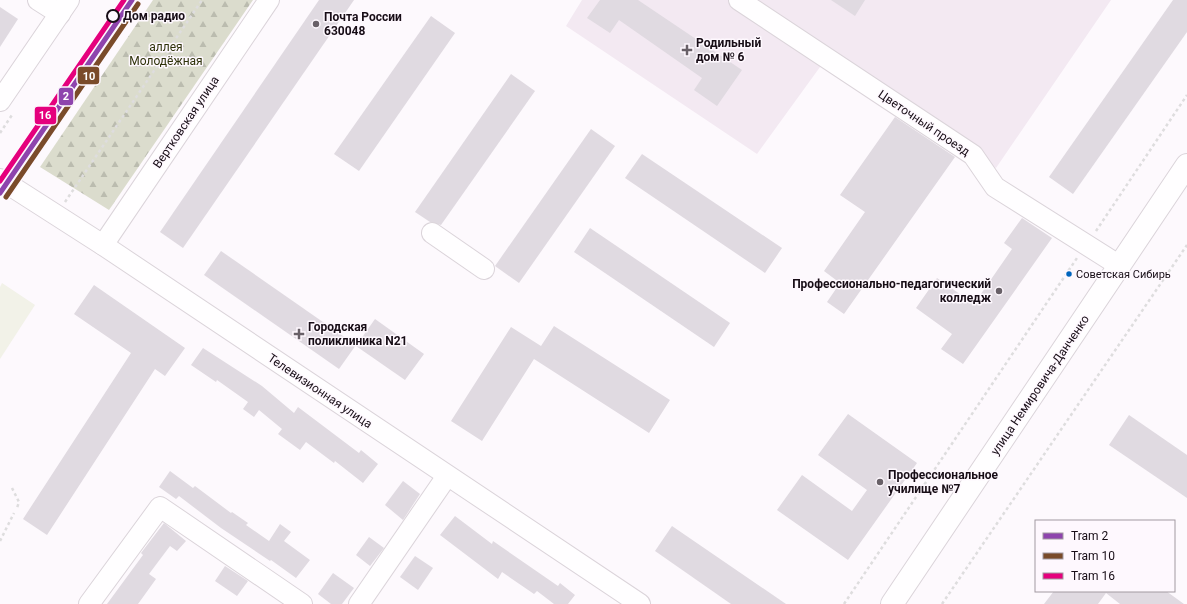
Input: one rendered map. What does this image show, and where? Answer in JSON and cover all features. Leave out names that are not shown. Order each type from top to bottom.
[{"type":"main road","name":"улица Немировича-Данченко","points":[[892,604],[1187,165]]},
{"type":"street","points":[[0,101],[64,7],[38,0]]},
{"type":"street","name":"Вертковская улица","points":[[103,245],[269,0]]},
{"type":"street","name":"Цветочный проезд","points":[[739,0],[973,156],[995,187],[1120,266]]},
{"type":"street","name":"Телевизионная улица","points":[[0,178],[56,216],[103,245],[640,604]]},
{"type":"street","points":[[432,233],[484,269]]},
{"type":"street","points":[[359,604],[447,476]]},
{"type":"street","points":[[89,604],[160,507],[302,604]]},
{"type":"path","points":[[56,216],[202,0]]},
{"type":"path","points":[[844,604],[1187,95]]},
{"type":"path","points":[[942,604],[1187,245]]},
{"type":"path","points":[[12,488],[19,502],[16,508]]},
{"type":"path","points":[[0,541],[14,513]]},
{"type":"shaded area","points":[[582,0],[1111,0],[996,168],[828,56],[757,154],[566,26]]},
{"type":"shaded area","points":[[2,283],[35,305],[0,359],[0,287]]},
{"type":"green space","name":"аллея Молодёжная","points":[[153,0],[253,0],[109,210],[40,167]]},
{"type":"building","points":[[319,0],[354,0],[183,248],[160,232]]},
{"type":"building","points":[[600,0],[638,0],[742,70],[717,106],[694,90],[702,78],[619,20],[610,33],[587,18]]},
{"type":"building","points":[[831,0],[865,0],[855,16]]},
{"type":"building","points":[[1173,0],[1187,0],[1187,32],[1073,194],[1049,177]]},
{"type":"building","points":[[0,7],[18,19],[0,47]]},
{"type":"building","points":[[431,16],[455,33],[359,171],[334,154]]},
{"type":"building","points":[[511,74],[535,91],[441,225],[430,222],[415,212]]},
{"type":"building","points":[[895,117],[955,157],[844,314],[827,302],[840,283],[824,271],[865,212],[840,195]]},
{"type":"building","points":[[591,129],[615,146],[519,283],[495,266]]},
{"type":"building","points":[[642,154],[782,248],[765,273],[625,178]]},
{"type":"building","name":"Профессионально-педагогический колледж","points":[[1022,218],[1052,238],[963,364],[941,349],[952,334],[916,308],[937,278],[974,304],[1012,249],[1004,243]]},
{"type":"building","points":[[590,228],[730,323],[714,347],[574,252]]},
{"type":"building","points":[[221,251],[356,345],[339,369],[204,275]]},
{"type":"building","points":[[94,285],[185,348],[165,376],[155,369],[47,535],[23,519],[131,353],[74,314]]},
{"type":"building","points":[[375,319],[424,354],[405,380],[356,346]]},
{"type":"building","points":[[554,326],[670,400],[649,433],[534,359],[482,441],[451,421],[511,327],[541,346]]},
{"type":"building","points":[[203,348],[262,386],[294,413],[298,407],[359,453],[361,450],[378,464],[363,483],[335,461],[334,463],[306,442],[300,450],[278,434],[282,429],[259,410],[254,417],[243,409],[248,402],[217,380],[216,382],[191,365]]},
{"type":"building","name":"Профессиональное училище №7","points":[[848,414],[917,463],[848,560],[777,510],[802,475],[852,511],[867,490],[818,455]]},
{"type":"building","points":[[1129,415],[1187,455],[1187,498],[1109,445]]},
{"type":"building","points":[[170,471],[193,488],[195,486],[231,513],[232,512],[248,523],[246,525],[269,541],[280,524],[291,532],[284,541],[310,560],[296,578],[221,528],[179,496],[176,499],[159,487]]},
{"type":"building","points":[[403,481],[420,494],[403,520],[385,505]]},
{"type":"building","points":[[455,516],[492,544],[493,541],[558,586],[560,583],[575,595],[568,604],[554,604],[537,591],[534,594],[502,572],[498,579],[440,535]]},
{"type":"building","points":[[164,523],[186,541],[177,551],[170,546],[149,574],[156,579],[138,604],[107,604],[143,555],[141,553]]},
{"type":"building","points":[[672,526],[786,604],[731,604],[655,551]]},
{"type":"building","points":[[369,537],[384,548],[370,566],[356,555]]},
{"type":"building","points":[[415,556],[433,568],[418,590],[400,577]]},
{"type":"building","points":[[225,566],[248,581],[237,596],[215,581]]},
{"type":"building","points":[[333,573],[354,588],[342,604],[331,604],[318,594]]},
{"type":"building","points":[[1053,592],[1167,592],[1184,604],[1120,604],[1106,593],[1098,604],[1044,604]]},
{"type":"tram line","name":"16","points":[[0,181],[124,0]]},
{"type":"tram line","name":"2","points":[[0,193],[132,0]]},
{"type":"tram line","name":"10","points":[[6,197],[138,4]]},
{"type":"place","name":"Дом радио","points":[[113,16]]},
{"type":"place","name":"Почта России 630048","points":[[316,24]]},
{"type":"place","name":"Родильный дом № 6","points":[[687,50]]},
{"type":"place","name":"Советская Сибирь","points":[[1069,274]]},
{"type":"place","name":"Профессионально-педагогический колледж","points":[[999,291]]},
{"type":"place","name":"Городская поликлиника N21","points":[[299,334]]},
{"type":"place","name":"Профессиональное училище №7","points":[[880,482]]}]
